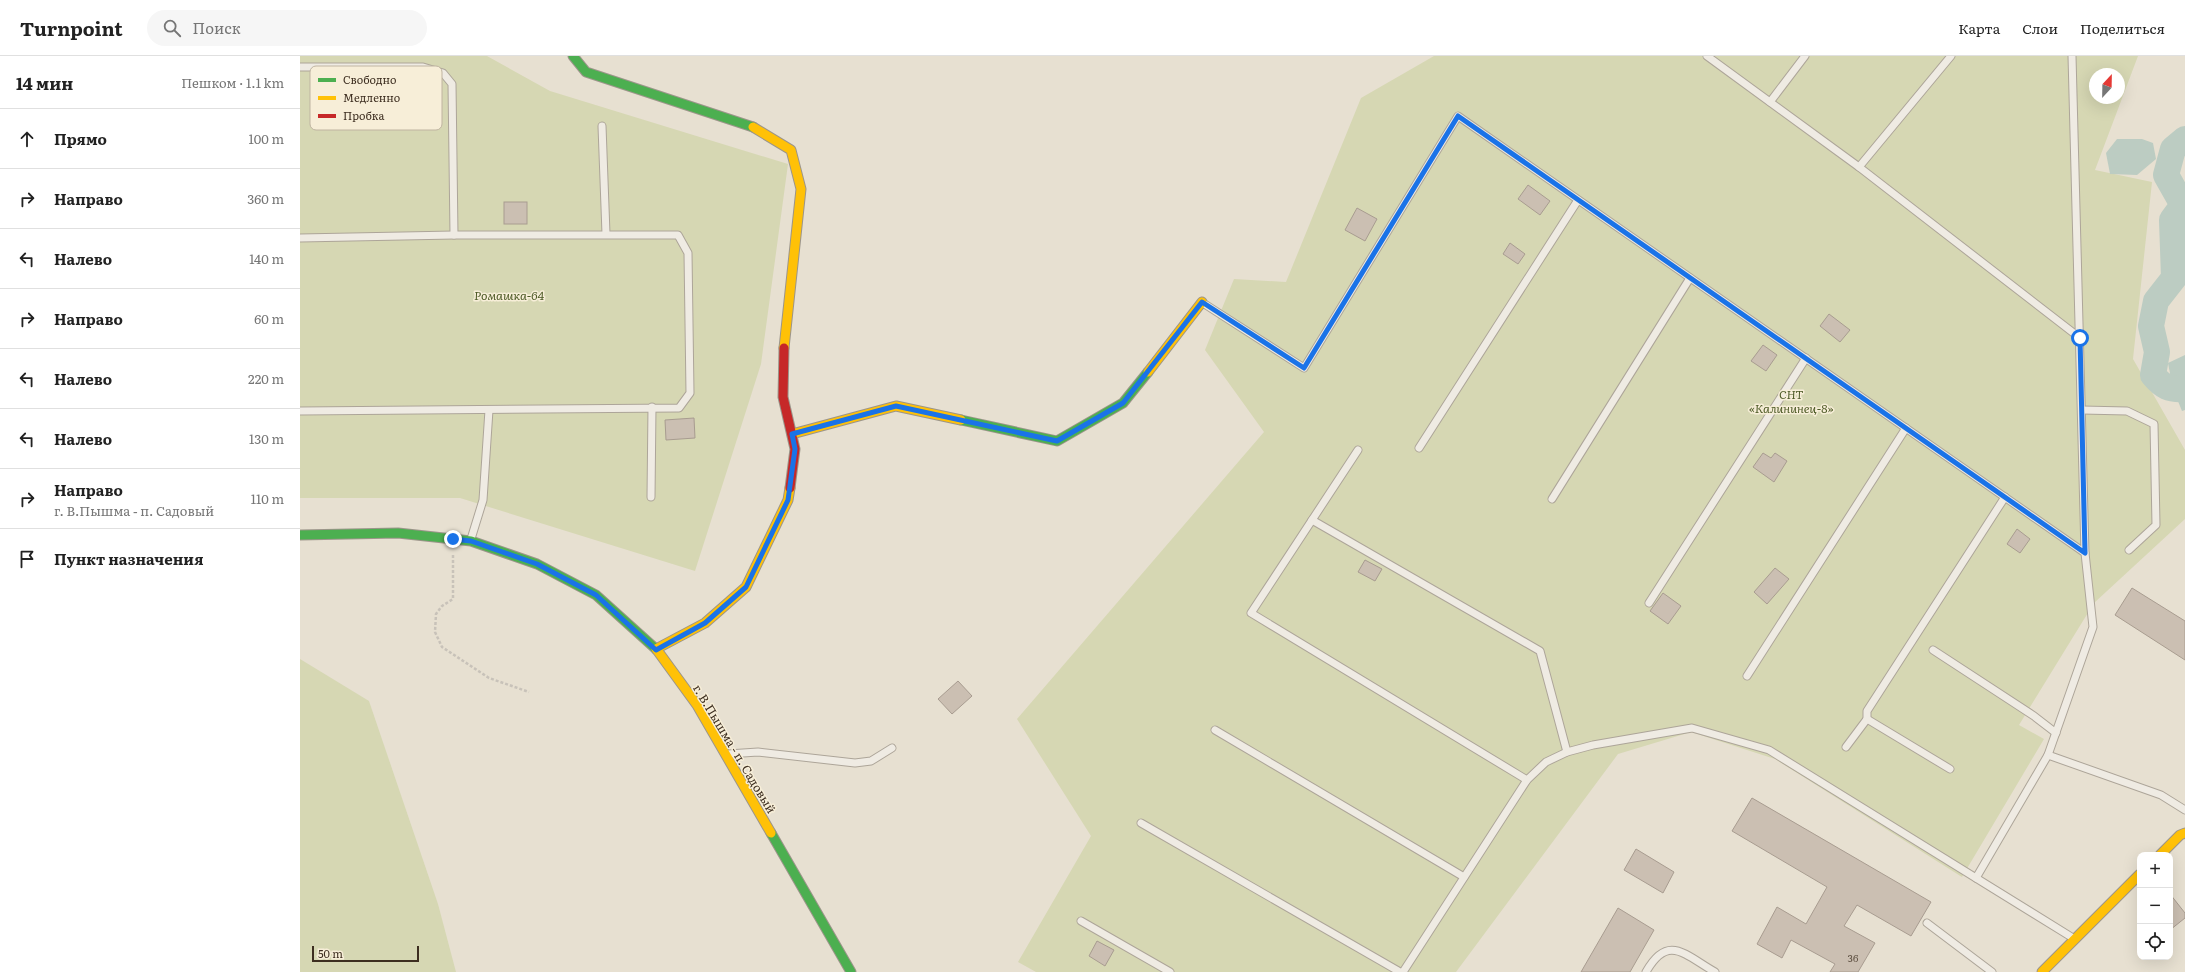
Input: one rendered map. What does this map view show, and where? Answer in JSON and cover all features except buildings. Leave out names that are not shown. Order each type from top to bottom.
[{"type":"street","points":[[573,56],[586,72],[748,125],[791,150],[801,188],[784,332],[783,398],[795,449],[788,500],[746,587],[705,623],[656,650]]},
{"type":"street","points":[[792,434],[896,406],[1057,441],[1123,403],[1202,302]]},
{"type":"street","name":"г. В.Пышма - п. Садовый","points":[[300,535],[398,533],[471,541],[537,564],[596,595],[656,650],[697,705],[851,972]]},
{"type":"street","points":[[2163,852],[2182,834]]},
{"type":"street","points":[[2042,972],[2137,877]]},
{"type":"lane","points":[[1707,56],[1859,167],[2080,338]]},
{"type":"lane","points":[[1770,102],[1805,56]]},
{"type":"lane","points":[[1859,167],[1951,56]]},
{"type":"lane","points":[[1976,878],[2048,755],[2093,627],[2085,553],[2072,56]]},
{"type":"lane","points":[[442,73],[452,84],[454,235]]},
{"type":"lane","points":[[1202,302],[1304,368],[1458,116],[2085,553]]},
{"type":"lane","points":[[602,126],[606,234]]},
{"type":"lane","points":[[1419,448],[1578,200]]},
{"type":"lane","points":[[300,238],[454,235],[678,235],[688,253],[690,393],[680,408],[652,407],[300,411]]},
{"type":"lane","points":[[1552,499],[1690,278]]},
{"type":"lane","points":[[1650,603],[1806,358]]},
{"type":"lane","points":[[651,497],[652,407]]},
{"type":"lane","points":[[471,541],[483,500],[489,410]]},
{"type":"lane","points":[[2082,410],[2127,411],[2154,424],[2156,525],[2129,550]]},
{"type":"lane","points":[[1746,676],[1906,428]]},
{"type":"lane","points":[[1358,450],[1251,613],[1527,780]]},
{"type":"lane","points":[[1846,747],[1867,719],[1867,711],[2005,497]]},
{"type":"lane","points":[[1312,520],[1540,651],[1567,752]]},
{"type":"lane","points":[[1933,650],[2034,716],[2056,733]]},
{"type":"lane","points":[[1867,719],[1950,769]]},
{"type":"lane","points":[[1403,972],[1527,780],[1546,762],[1567,752],[1593,745],[1692,728],[1769,750],[2075,939]]},
{"type":"lane","points":[[1215,730],[1464,877]]},
{"type":"lane","points":[[725,754],[758,752],[855,763],[871,761],[892,748]]},
{"type":"lane","points":[[2048,755],[2161,794],[2185,810]]},
{"type":"lane","points":[[1141,823],[1400,972]]},
{"type":"lane","points":[[1081,921],[1170,972]]},
{"type":"lane","points":[[1928,922],[1992,972]]},
{"type":"lane","points":[[1646,972],[1654,958],[1668,949],[1678,950],[1715,972]]},
{"type":"path","points":[[453,539],[453,599],[442,606],[436,614],[435,632],[442,647],[489,678],[529,692]]},
{"type":"green space","name":"Ромашка-64","points":[[300,56],[487,56],[550,91],[788,164],[761,364],[695,571],[460,498],[300,498]]},
{"type":"green space","name":"СНТ «Калининец-8»","points":[[1434,56],[2138,56],[2125,90],[2125,68],[2089,68],[2089,104],[2120,104],[2095,170],[2152,182],[2133,359],[2185,450],[2185,519],[2094,603],[2019,725],[2044,739],[1962,877],[1775,759],[1691,732],[1618,754],[1456,972],[1036,972],[1018,962],[1091,836],[1017,719],[1264,432],[1205,350],[1234,279],[1286,282],[1361,98]]},
{"type":"green space","points":[[300,659],[369,701],[438,904],[456,972],[300,972]]},
{"type":"shaded area","points":[[2117,139],[2142,139],[2153,143],[2156,159],[2137,175],[2110,174],[2106,153]]},
{"type":"shaded area","points":[[2185,355],[2185,410],[2182,411],[2173,389],[2168,363]]},
{"type":"waterway","points":[[2185,139],[2173,149],[2166,175],[2183,205],[2172,220],[2174,278],[2156,301],[2151,326],[2157,352],[2153,375],[2167,387],[2185,389]]},
{"type":"traffic: fast","points":[[573,56],[586,72],[753,127]]},
{"type":"traffic: fast","points":[[961,420],[1057,441],[1123,403],[1148,372]]},
{"type":"traffic: fast","points":[[300,535],[398,533],[471,541],[537,564],[596,595],[657,650]]},
{"type":"traffic: fast","points":[[771,833],[851,972]]},
{"type":"traffic: slow","points":[[753,127],[791,150],[801,189],[784,348]]},
{"type":"traffic: slow","points":[[1148,372],[1202,302]]},
{"type":"traffic: slow","points":[[792,434],[896,406],[961,420]]},
{"type":"traffic: slow","points":[[656,649],[705,623],[746,587],[788,500],[790,488]]},
{"type":"traffic: slow","points":[[657,650],[697,705],[771,833]]},
{"type":"traffic: slow","points":[[2163,852],[2180,835],[2185,833]]},
{"type":"traffic: slow","points":[[2042,972],[2137,877]]},
{"type":"traffic: jam","points":[[784,348],[783,397],[795,449],[790,488]]},
{"type":"route","points":[[453,539],[471,541],[537,564],[596,595],[656,650],[705,623],[746,587],[788,500],[795,449],[792,434],[896,406],[1057,441],[1123,403],[1202,302],[1304,368],[1458,116],[2085,553],[2080,338]]}]
